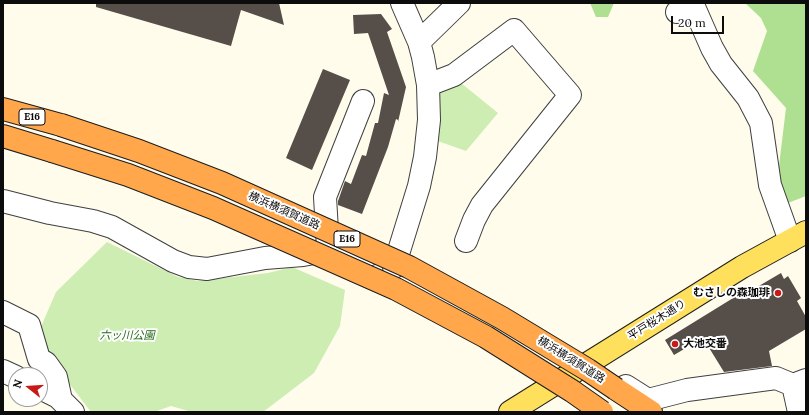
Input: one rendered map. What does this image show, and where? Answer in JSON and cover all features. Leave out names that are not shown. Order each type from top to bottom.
[{"type":"highway","name":"横浜横須賀道路","points":[[3,109],[61,125],[139,151],[222,184],[409,267],[502,318],[588,370],[651,412]]},
{"type":"highway","name":"E16","points":[[3,136],[128,175],[178,194],[396,289],[486,337],[572,391],[602,412]]},
{"type":"main road","name":"平戸桜木通り","points":[[510,412],[742,267],[798,236]]},
{"type":"street","points":[[394,267],[419,186],[425,158],[429,120],[428,85],[424,57],[402,3]]},
{"type":"street","points":[[419,42],[460,3]]},
{"type":"street","points":[[692,8],[721,64],[748,98],[761,123],[770,185],[798,236]]},
{"type":"street","points":[[428,85],[454,74],[514,30],[570,95],[482,205],[474,220],[466,241]]},
{"type":"street","points":[[328,250],[325,197],[363,101]]},
{"type":"street","points":[[3,201],[50,214],[93,221],[112,227],[173,261],[189,267],[207,269],[266,258],[303,255],[340,248],[366,254],[456,300],[557,358],[583,366],[599,368],[648,400],[687,390],[776,378],[800,383],[799,412]]},
{"type":"street","points":[[3,312],[29,325],[39,358],[46,363],[56,377],[67,406]]},
{"type":"street","points":[[48,392],[58,397],[67,406]]},
{"type":"green space","points":[[590,3],[614,3],[608,17],[596,17]]},
{"type":"green space","points":[[745,3],[806,3],[806,196],[788,203],[776,191],[786,108],[753,71],[767,31],[761,18]]},
{"type":"green space","points":[[461,83],[498,113],[466,151],[435,140],[437,96],[446,86],[453,88]]},
{"type":"green space","name":"六ッ川公園","points":[[107,242],[178,277],[198,281],[268,273],[292,267],[345,290],[340,326],[314,373],[263,412],[192,412],[171,406],[154,412],[91,412],[45,352],[40,329],[56,292]]},
{"type":"building","points":[[96,3],[279,3],[284,25],[241,10],[231,46],[96,7]]},
{"type":"building","points":[[381,14],[392,29],[387,32],[406,87],[398,122],[396,119],[388,147],[362,214],[338,205],[338,201],[345,181],[351,184],[362,155],[366,156],[375,123],[378,123],[384,93],[389,95],[368,33],[354,34],[353,15]]},
{"type":"building","points":[[323,69],[350,80],[312,170],[286,158]]},
{"type":"building","points":[[781,273],[784,279],[788,276],[801,298],[797,301],[806,317],[806,329],[769,351],[772,366],[724,372],[703,338],[674,355],[665,340],[738,295],[740,297]]},
{"type":"place","name":"むさしの森珈琲","points":[[778,293]]},
{"type":"place","name":"大池交番","points":[[675,344]]}]
